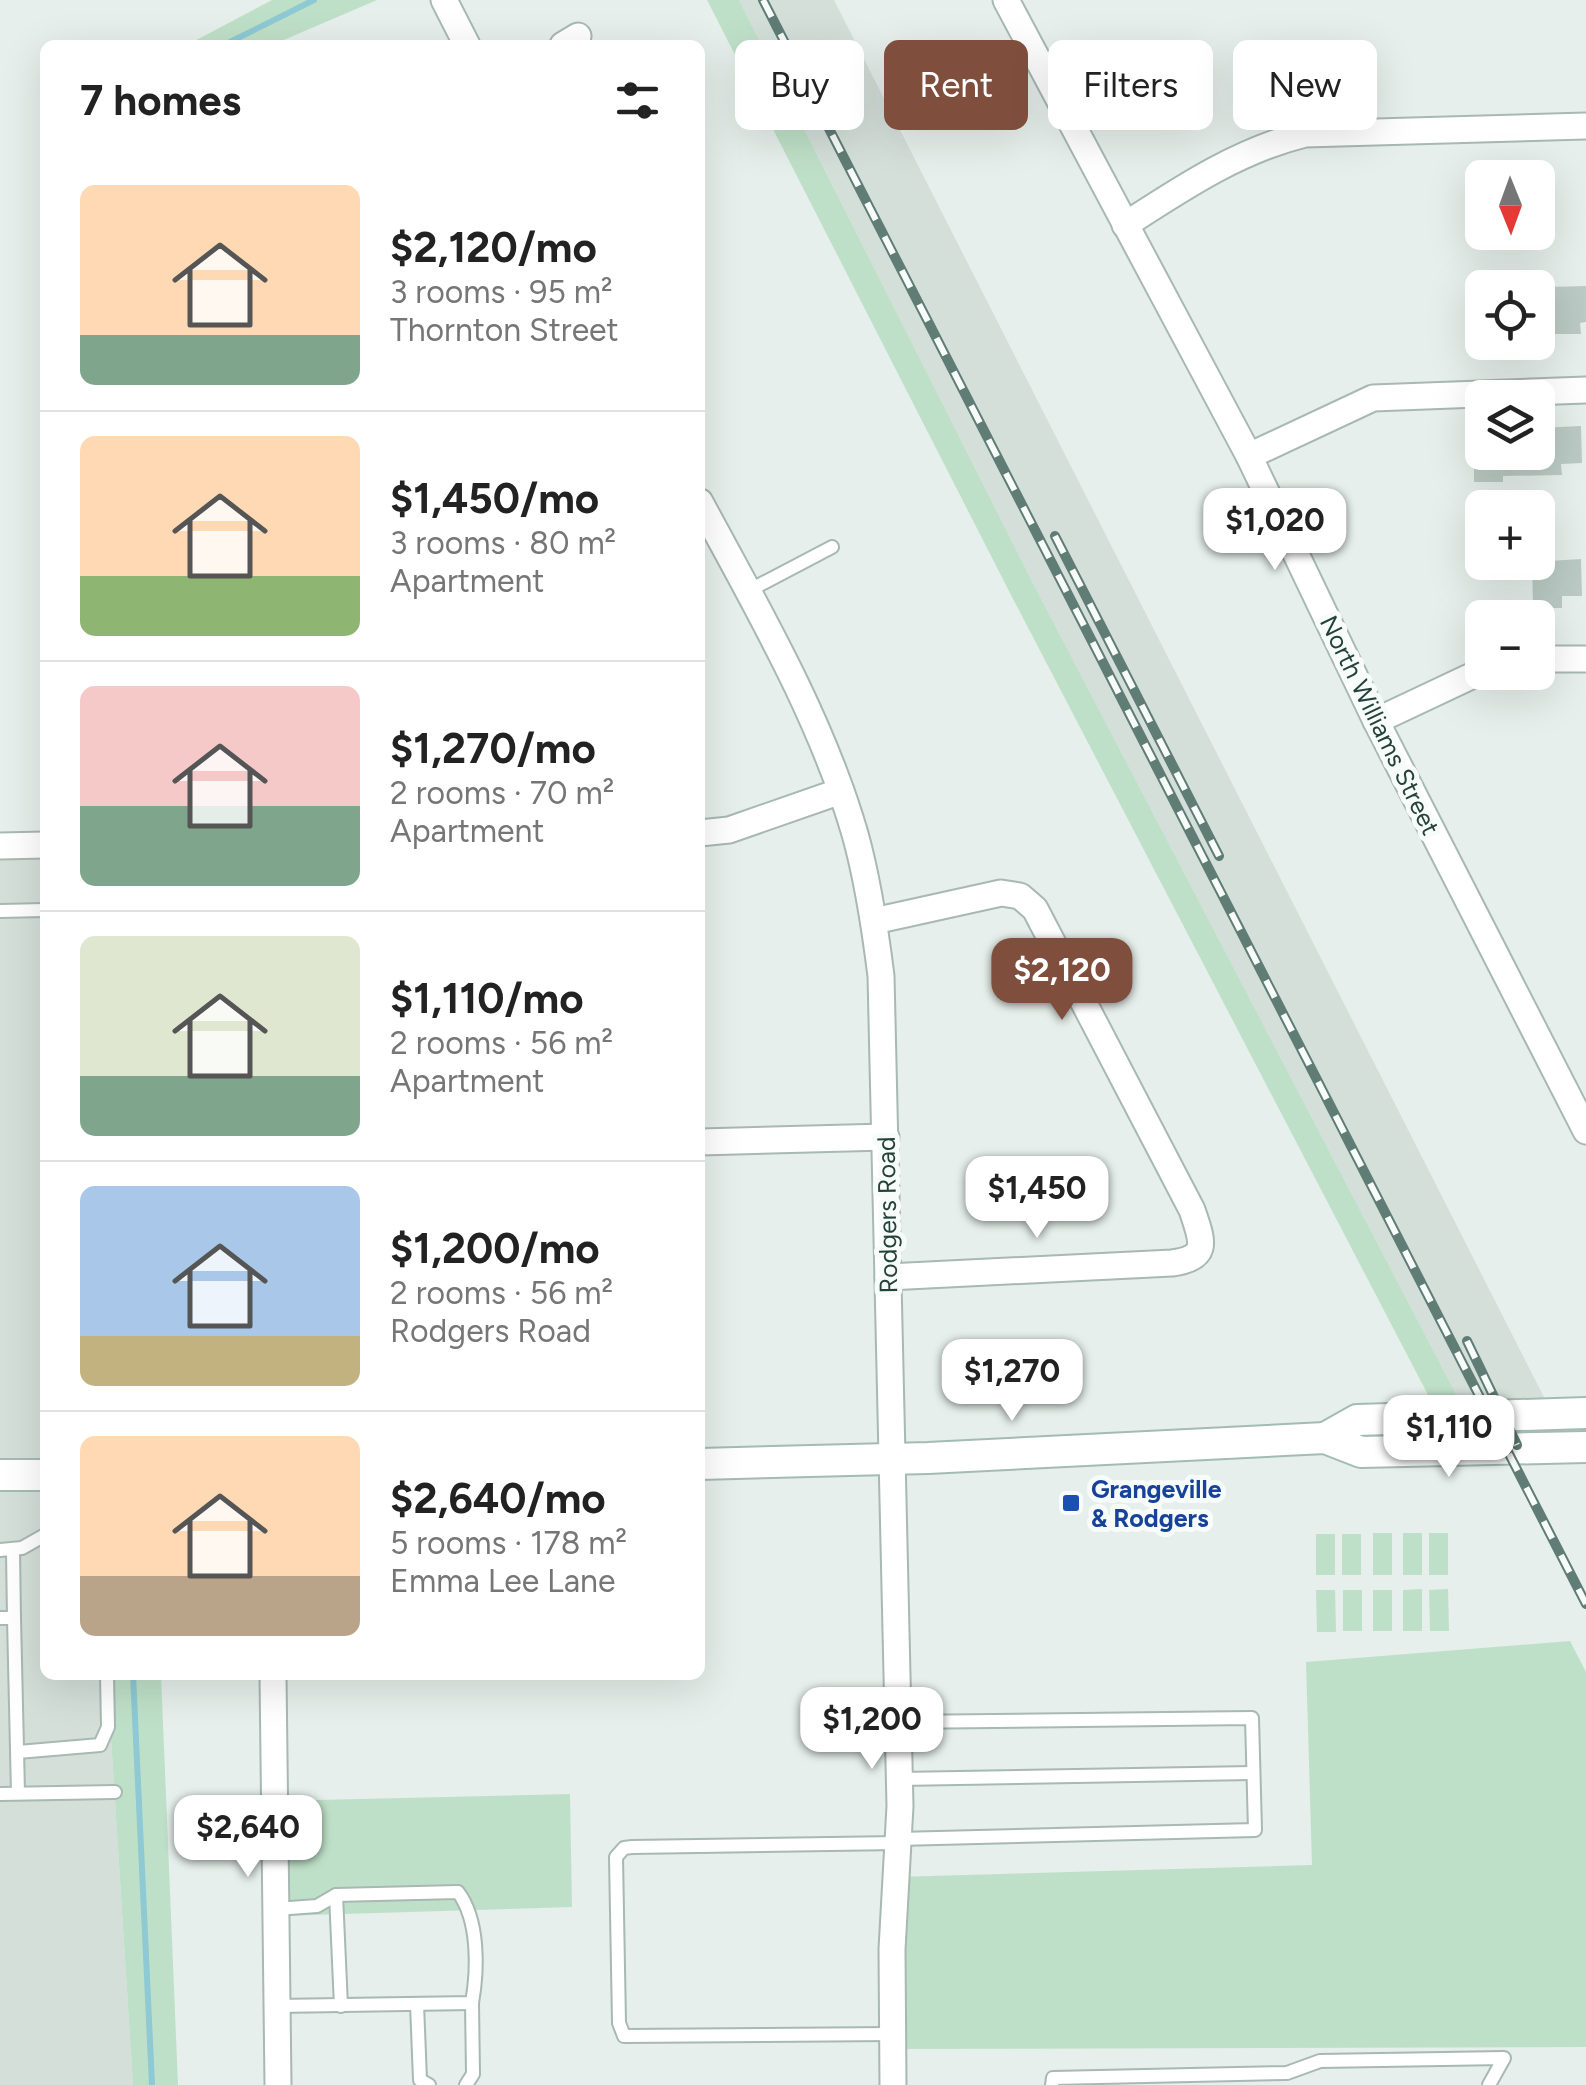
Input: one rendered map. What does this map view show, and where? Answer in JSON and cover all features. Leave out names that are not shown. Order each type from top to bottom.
[{"type":"main road","points":[[1325,1438],[1357,1420],[1586,1413]]},
{"type":"main road","points":[[705,1464],[1325,1438],[1361,1452],[1586,1447]]},
{"type":"main road","points":[[0,1475],[40,1475]]},
{"type":"street","points":[[444,0],[464,40]]},
{"type":"street","name":"North Williams Street","points":[[1006,0],[1249,456],[1376,721],[1586,1131]]},
{"type":"street","points":[[1126,225],[1222,166],[1273,142],[1305,134],[1586,126]]},
{"type":"street","points":[[1249,456],[1372,398],[1586,390]]},
{"type":"street","name":"Rodgers Road","points":[[705,511],[809,715],[841,792],[866,873],[881,976],[899,1779],[892,1949],[893,2085]]},
{"type":"street","points":[[1555,660],[1586,659]]},
{"type":"street","points":[[1376,721],[1465,679]]},
{"type":"street","points":[[705,832],[729,830],[841,792]]},
{"type":"street","points":[[0,846],[40,845]]},
{"type":"street","points":[[874,921],[1001,893],[1020,896],[1035,909],[1192,1210],[1200,1236],[1198,1254],[1192,1260],[888,1277]]},
{"type":"street","points":[[705,1142],[886,1137]]},
{"type":"street","points":[[273,1680],[278,2085]]},
{"type":"lane","points":[[748,591],[832,548]]},
{"type":"lane","points":[[0,911],[40,910]]},
{"type":"lane","points":[[18,1793],[6,1551],[40,1537]]},
{"type":"lane","points":[[18,1752],[100,1745],[108,1727],[106,1680]]},
{"type":"lane","points":[[893,2034],[624,2036],[619,2023],[616,1857],[624,1848],[632,1847],[1255,1830],[1252,1718],[898,1722]]},
{"type":"lane","points":[[899,1779],[1253,1774]]},
{"type":"lane","points":[[0,1794],[115,1792]]},
{"type":"lane","points":[[276,1909],[318,1906],[336,1895],[458,1892],[471,1910],[475,1983],[473,2074],[466,2085]]},
{"type":"lane","points":[[336,1895],[341,2006]]},
{"type":"lane","points":[[277,2006],[472,2003]]},
{"type":"lane","points":[[417,2004],[418,2067],[420,2080],[429,2085]]},
{"type":"lane","points":[[1052,2085],[1052,2078],[1287,2073],[1320,2061],[1504,2058],[1489,2085]]},
{"type":"shaded area","points":[[739,0],[834,0],[854,40],[759,40]]},
{"type":"shaded area","points":[[864,59],[884,98],[884,130],[900,130],[1552,1413],[1467,1415],[1035,587],[805,130],[864,130]]},
{"type":"shaded area","points":[[40,845],[40,1680],[107,1680],[133,2085],[0,2085],[0,846]]},
{"type":"green space","points":[[272,0],[377,0],[284,40],[196,40]]},
{"type":"green space","points":[[707,0],[739,0],[759,40],[735,40],[735,55]]},
{"type":"green space","points":[[773,130],[805,130],[1035,587],[1467,1415],[1586,1413],[1586,1447],[1325,1438],[1439,1416]]},
{"type":"green space","points":[[1373,1533],[1392,1533],[1392,1575],[1373,1575]]},
{"type":"green space","points":[[1403,1533],[1422,1533],[1422,1575],[1403,1575]]},
{"type":"green space","points":[[1429,1533],[1448,1533],[1448,1575],[1429,1575]]},
{"type":"green space","points":[[1316,1534],[1335,1534],[1335,1575],[1316,1575]]},
{"type":"green space","points":[[1342,1534],[1361,1534],[1361,1575],[1342,1575]]},
{"type":"green space","points":[[1422,1589],[1422,1631],[1403,1631],[1403,1590]]},
{"type":"green space","points":[[1448,1589],[1449,1631],[1430,1631],[1429,1590]]},
{"type":"green space","points":[[1316,1590],[1335,1590],[1336,1632],[1317,1632]]},
{"type":"green space","points":[[1343,1590],[1362,1590],[1362,1631],[1343,1631]]},
{"type":"green space","points":[[1373,1590],[1392,1590],[1392,1631],[1373,1631]]},
{"type":"green space","points":[[1570,1641],[1586,1672],[1586,2047],[893,2049],[895,1877],[1312,1865],[1306,1662]]},
{"type":"green space","points":[[107,1680],[161,1680],[178,2085],[133,2085]]},
{"type":"green space","points":[[570,1794],[572,1907],[276,1916],[274,1801]]},
{"type":"building","points":[[1586,286],[1586,322],[1580,323],[1581,334],[1555,334],[1555,287]]},
{"type":"building","points":[[1581,426],[1582,463],[1561,464],[1562,475],[1503,476],[1503,482],[1474,482],[1474,470],[1555,470],[1555,427]]},
{"type":"building","points":[[1581,559],[1582,596],[1562,596],[1562,608],[1555,608],[1555,600],[1533,600],[1532,580],[1555,580],[1555,561]]},
{"type":"waterway","points":[[234,40],[314,0]]},
{"type":"waterway","points":[[133,1680],[152,2085]]},
{"type":"railway","points":[[763,0],[1586,1604]]},
{"type":"railway","points":[[1055,536],[1219,856]]},
{"type":"railway","points":[[1467,1341],[1517,1445]]},
{"type":"place","name":"Grangeville & Rodgers","points":[[1071,1503]]}]
